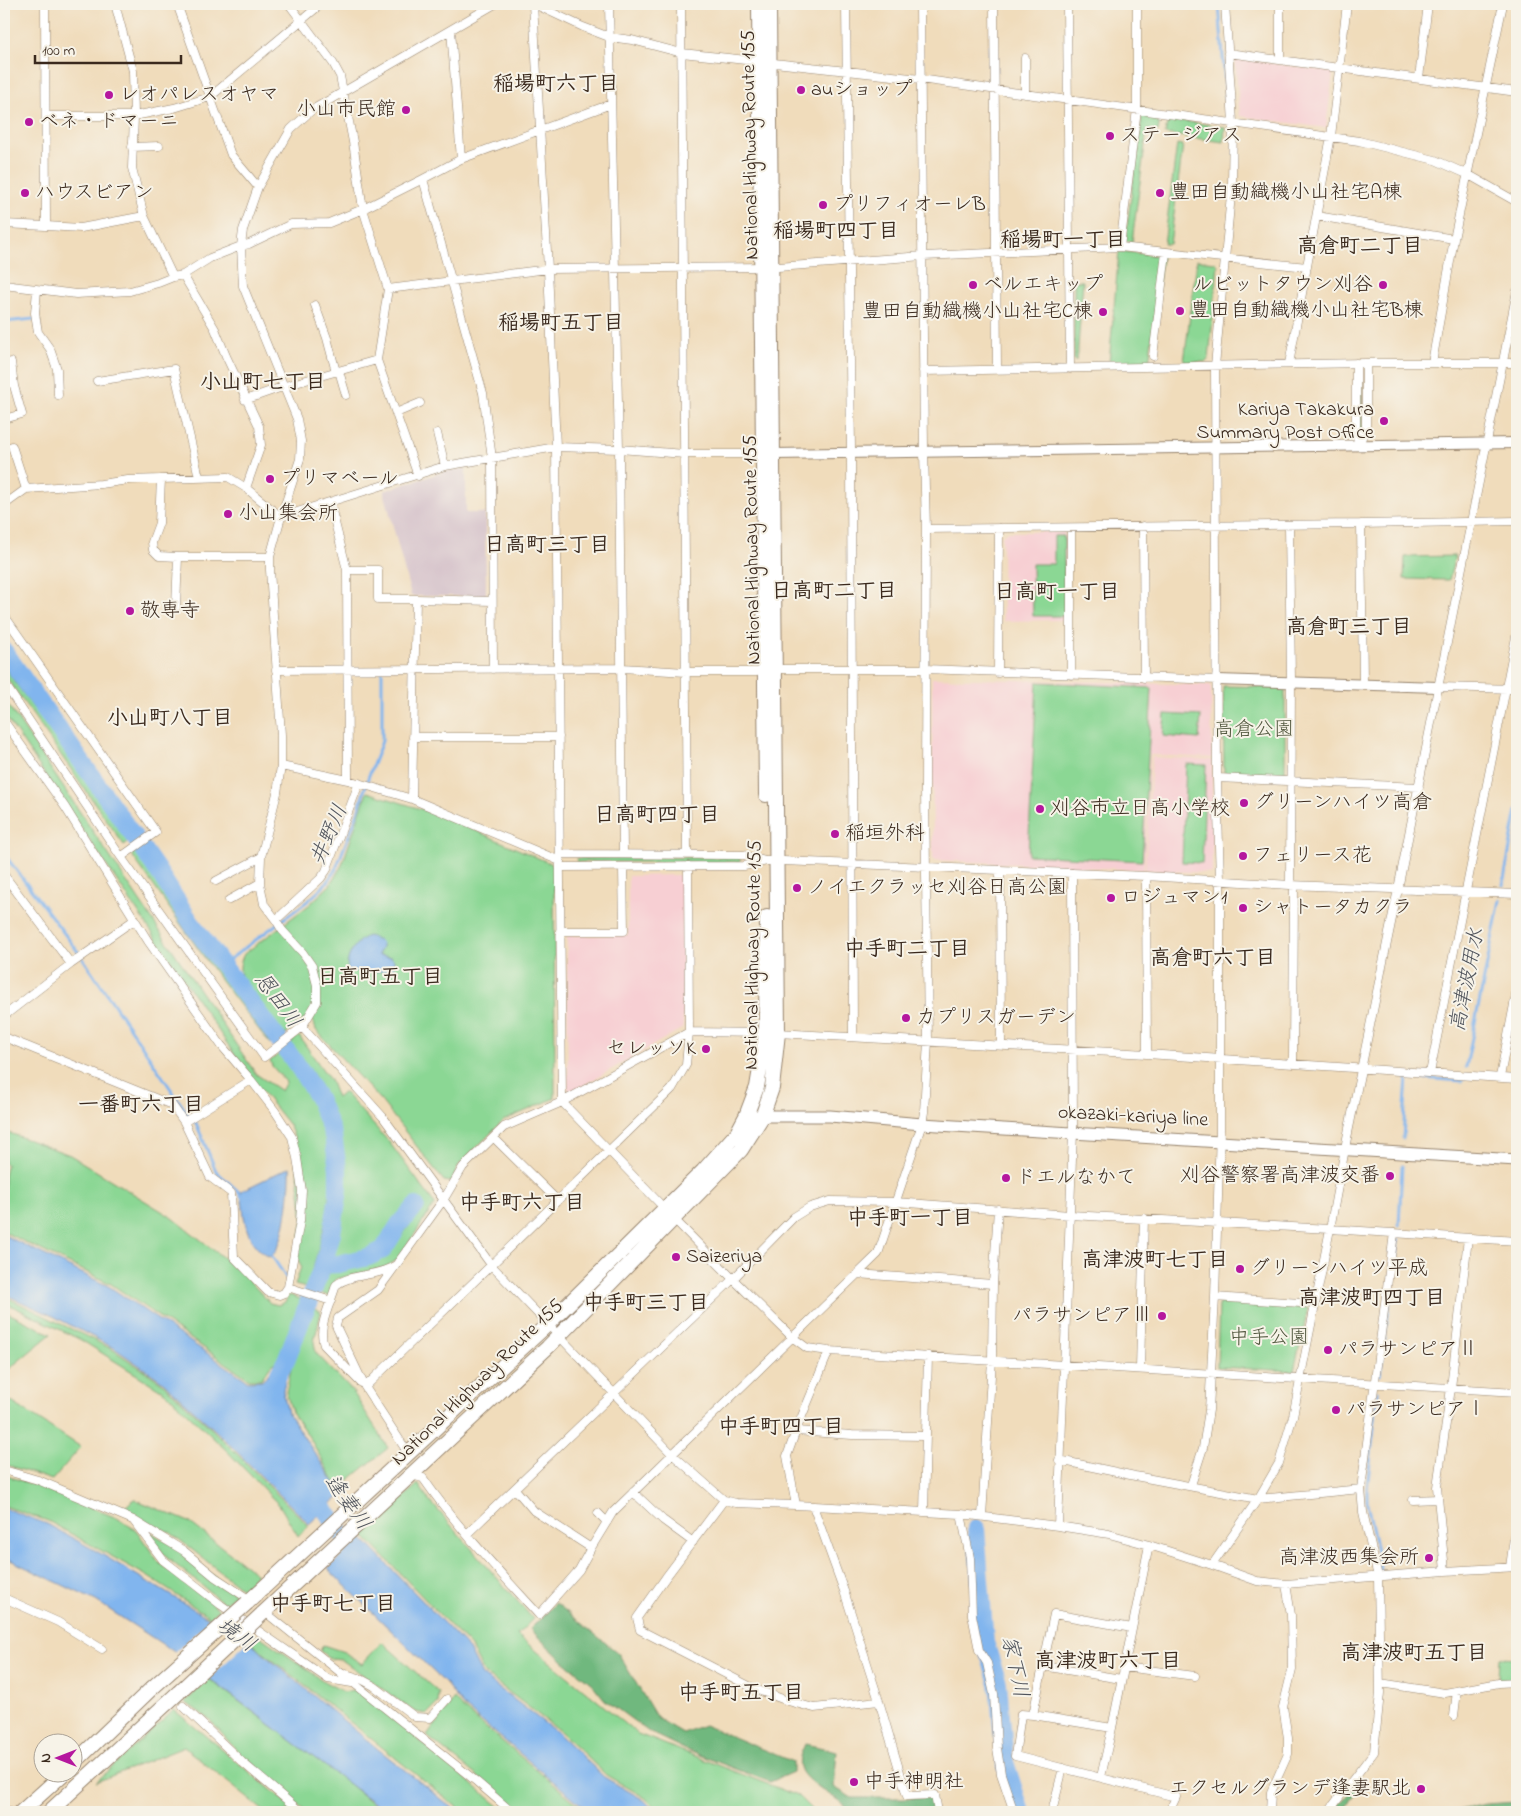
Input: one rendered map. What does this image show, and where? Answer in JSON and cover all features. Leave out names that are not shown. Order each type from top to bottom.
[{"type":"highway","name":"National Highway Route 155","points":[[759,4],[765,62]]},
{"type":"highway","name":"National Highway Route 155","points":[[82,1756],[548,1324],[741,1150],[762,1117],[772,1088],[769,454],[772,439],[766,267],[765,62],[769,4]]},
{"type":"highway","name":"National Highway Route 155","points":[[49,1812],[180,1692],[559,1335],[669,1214],[703,1171],[737,1133],[757,1087],[772,1033]]},
{"type":"highway","points":[[21,1812],[52,1784]]},
{"type":"main road","name":"okazaki-kariya line","points":[[746,1116],[830,1116],[922,1124],[1517,1160]]},
{"type":"street","points":[[45,4],[46,226]]},
{"type":"street","points":[[114,4],[133,72],[132,168],[144,216],[173,277]]},
{"type":"street","points":[[176,4],[230,154],[258,187]]},
{"type":"street","points":[[289,4],[333,63],[340,76],[364,208],[388,289],[377,360],[418,476]]},
{"type":"street","points":[[46,116],[134,116],[174,108],[210,97],[321,4]]},
{"type":"street","points":[[4,683],[121,857],[264,1058],[299,1029],[317,1002],[317,985],[312,966],[264,904],[260,883],[261,857],[277,793],[281,766],[281,735],[270,557],[300,459],[301,441],[298,419],[244,286],[241,246],[243,230],[258,187],[291,129],[312,110],[495,4]]},
{"type":"street","points":[[1517,202],[1469,175],[1434,160],[1402,150],[1331,136],[1137,109],[847,71],[682,53],[632,40],[609,37],[534,4],[556,447],[562,1102],[732,1279],[792,1337],[807,1348],[829,1351],[1517,1392]]},
{"type":"street","points":[[609,4],[620,449],[623,854]]},
{"type":"street","points":[[682,4],[687,854]]},
{"type":"street","points":[[846,4],[851,452],[854,1037]]},
{"type":"street","points":[[411,1475],[423,1478],[467,1534],[539,1615],[579,1570],[613,1512],[878,1254],[922,1124],[928,1041],[926,529],[920,4]]},
{"type":"street","points":[[994,4],[997,369]]},
{"type":"street","points":[[1067,4],[1070,369]]},
{"type":"street","points":[[1120,247],[1137,109],[1137,4]]},
{"type":"street","points":[[1191,1485],[1203,1448],[1209,1410],[1220,1141],[1220,880],[1217,778],[1215,366],[1232,184],[1233,122],[1225,4]]},
{"type":"street","points":[[1280,4],[1280,59]]},
{"type":"street","points":[[1289,364],[1331,136],[1347,4]]},
{"type":"street","points":[[1419,78],[1428,4]]},
{"type":"street","points":[[1432,363],[1454,239],[1469,175],[1503,4]]},
{"type":"street","points":[[451,30],[461,159]]},
{"type":"street","points":[[1228,53],[1517,92]]},
{"type":"street","points":[[1025,58],[1025,94]]},
{"type":"street","points":[[4,285],[76,294],[130,291],[158,284],[173,277],[183,275],[210,258],[249,244],[291,224],[328,223],[364,208],[461,159],[611,104]]},
{"type":"street","points":[[132,147],[159,146]]},
{"type":"street","points":[[423,179],[484,393],[492,458],[492,669]]},
{"type":"street","points":[[4,224],[81,228],[144,216]]},
{"type":"street","points":[[1317,216],[1454,239]]},
{"type":"street","points":[[388,289],[548,270],[766,267],[849,263],[923,256],[1120,247],[1307,267]]},
{"type":"street","points":[[1153,356],[1166,253]]},
{"type":"street","points":[[183,275],[215,329],[245,400],[259,426],[261,445],[246,488]]},
{"type":"street","points":[[37,290],[35,313],[38,332],[50,349],[57,369],[58,395]]},
{"type":"street","points":[[1212,1565],[1258,1499],[1279,1463],[1293,1416],[1361,1067],[1517,292]]},
{"type":"street","points":[[315,305],[346,395]]},
{"type":"street","points":[[245,400],[285,386],[377,360]]},
{"type":"street","points":[[4,364],[11,362],[14,386],[22,414],[4,419]]},
{"type":"street","points":[[923,371],[1356,363],[1517,363]]},
{"type":"street","points":[[1356,363],[1356,433],[1359,445]]},
{"type":"street","points":[[1359,445],[1366,427],[1366,363]]},
{"type":"street","points":[[97,381],[174,369],[200,478]]},
{"type":"street","points":[[396,413],[420,403]]},
{"type":"street","points":[[437,433],[445,466]]},
{"type":"street","points":[[281,517],[418,476],[445,466],[556,447],[685,454],[769,454],[1517,443]]},
{"type":"street","points":[[12,446],[26,489]]},
{"type":"street","points":[[4,504],[26,489],[161,479],[228,477],[246,488],[281,517]]},
{"type":"street","points":[[161,479],[159,523],[152,542],[153,550],[159,556],[270,557]]},
{"type":"street","points":[[330,503],[347,570],[348,780]]},
{"type":"street","points":[[926,529],[1517,521]]},
{"type":"street","points":[[1361,524],[1363,684]]},
{"type":"street","points":[[1289,525],[1292,1064]]},
{"type":"street","points":[[1143,526],[1144,678]]},
{"type":"street","points":[[998,673],[999,528]]},
{"type":"street","points":[[1071,528],[1072,675]]},
{"type":"street","points":[[176,606],[178,557]]},
{"type":"street","points":[[347,570],[378,570],[378,599],[492,602]]},
{"type":"street","points":[[412,799],[416,599]]},
{"type":"street","points":[[4,615],[156,832],[121,857]]},
{"type":"street","points":[[1430,1073],[1517,632]]},
{"type":"street","points":[[276,670],[622,668],[686,672],[851,669],[926,670],[1517,689]]},
{"type":"street","points":[[4,721],[65,807],[134,920],[221,1046],[251,1080],[292,1137],[302,1191],[300,1221],[288,1287],[284,1293],[274,1295],[268,1292],[234,1257],[230,1193],[210,1177],[185,1121],[172,1105],[4,1037]]},
{"type":"street","points":[[413,737],[560,737]]},
{"type":"street","points":[[281,766],[364,784],[412,799],[560,860],[623,866],[747,866],[771,861]]},
{"type":"street","points":[[1217,778],[1418,787]]},
{"type":"street","points":[[278,923],[326,871],[364,784]]},
{"type":"street","points":[[560,860],[623,854],[744,855],[771,861],[1146,876],[1292,885],[1517,894]]},
{"type":"street","points":[[216,881],[261,857]]},
{"type":"street","points":[[560,930],[624,931],[623,866]]},
{"type":"street","points":[[365,1387],[492,1266],[672,1089],[686,1065],[689,1032],[688,866]]},
{"type":"street","points":[[1000,870],[1001,1045]]},
{"type":"street","points":[[1058,1526],[1059,1460],[1073,1132],[1072,873]]},
{"type":"street","points":[[4,875],[74,962]]},
{"type":"street","points":[[1146,876],[1147,1054]]},
{"type":"street","points":[[229,900],[260,883]]},
{"type":"street","points":[[4,1016],[74,962],[134,920]]},
{"type":"street","points":[[1500,1077],[1517,989]]},
{"type":"street","points":[[299,1029],[383,1117],[492,1266],[672,1454],[724,1500],[736,1503],[961,1514],[1058,1526],[1109,1534],[1212,1565],[1257,1581],[1286,1584],[1444,1570],[1514,1567],[1517,1516]]},
{"type":"street","points":[[404,1457],[365,1387],[336,1326],[338,1318],[378,1290],[444,1199],[463,1168],[504,1127],[562,1102],[689,1032],[772,1033],[1001,1045],[1074,1051],[1361,1067],[1517,1079]]},
{"type":"street","points":[[185,1121],[251,1080]]},
{"type":"street","points":[[494,1138],[557,1200]]},
{"type":"street","points":[[467,1534],[614,1394],[794,1217],[810,1207],[830,1201],[895,1202],[1070,1215],[1217,1222],[1517,1241]]},
{"type":"street","points":[[982,1516],[992,1360],[993,1284],[998,1209]]},
{"type":"street","points":[[1140,1369],[1144,1218]]},
{"type":"street","points":[[1328,1812],[1374,1752],[1380,1683],[1378,1576],[1363,1512],[1361,1490],[1394,1233]]},
{"type":"street","points":[[1444,1570],[1437,1487],[1451,1388],[1468,1238]]},
{"type":"street","points":[[365,1387],[324,1345],[322,1329],[336,1285],[342,1280],[374,1274],[398,1264]]},
{"type":"street","points":[[858,1274],[993,1284]]},
{"type":"street","points":[[288,1287],[331,1301]]},
{"type":"street","points":[[1215,1298],[1315,1304]]},
{"type":"street","points":[[796,1505],[787,1456],[829,1351]]},
{"type":"street","points":[[924,1512],[928,1356]]},
{"type":"street","points":[[796,1431],[925,1436]]},
{"type":"street","points":[[1059,1460],[1258,1499],[1361,1490]]},
{"type":"street","points":[[4,1470],[38,1480],[133,1520],[184,1551],[215,1577],[249,1600]]},
{"type":"street","points":[[515,1489],[534,1511],[591,1548]]},
{"type":"street","points":[[633,1492],[663,1520],[693,1542]]},
{"type":"street","points":[[1413,1500],[1438,1499]]},
{"type":"street","points":[[724,1500],[637,1618],[640,1630],[755,1688],[788,1701],[814,1708],[879,1702]]},
{"type":"street","points":[[813,1506],[844,1591],[907,1796],[935,1795],[938,1812]]},
{"type":"street","points":[[598,1514],[607,1522]]},
{"type":"street","points":[[961,1514],[970,1558],[972,1615],[979,1650],[987,1663],[994,1694],[997,1748],[1001,1774],[1014,1812]]},
{"type":"street","points":[[133,1520],[163,1560],[221,1605],[328,1679],[355,1684]]},
{"type":"street","points":[[1101,1777],[1149,1545]]},
{"type":"street","points":[[1270,1812],[1271,1792],[1288,1754],[1284,1707],[1292,1670],[1291,1615],[1286,1584]]},
{"type":"street","points":[[4,1598],[58,1622],[102,1649]]},
{"type":"street","points":[[265,1612],[512,1812]]},
{"type":"street","points":[[1034,1715],[1054,1614],[1132,1628]]},
{"type":"street","points":[[1043,1666],[1121,1679]]},
{"type":"street","points":[[1124,1667],[1195,1676]]},
{"type":"street","points":[[341,1672],[359,1678],[374,1686],[415,1717],[430,1718],[447,1699]]},
{"type":"street","points":[[1380,1683],[1426,1692],[1445,1693],[1499,1683],[1517,1682]]},
{"type":"street","points":[[1454,1716],[1457,1691]]},
{"type":"street","points":[[183,1706],[242,1762],[301,1812]]},
{"type":"street","points":[[1112,1728],[1022,1714],[1014,1756],[1176,1797],[1169,1812]]},
{"type":"street","points":[[1052,1812],[1063,1768]]},
{"type":"street","points":[[4,1809],[10,1812]]},
{"type":"shaded area","points":[[1235,58],[1333,72],[1326,128],[1240,116]]},
{"type":"shaded area","points":[[466,468],[466,513],[485,513],[486,596],[411,596],[384,491],[446,471]]},
{"type":"shaded area","points":[[1006,532],[1063,532],[1066,536],[1067,620],[1003,621],[1002,536]]},
{"type":"shaded area","name":"刈谷市立日高小学校","points":[[932,678],[1211,685],[1212,758],[1150,755],[1144,870],[933,860]]},
{"type":"shaded area","points":[[1152,757],[1212,760],[1212,873],[1145,870]]},
{"type":"shaded area","points":[[679,875],[683,879],[683,1028],[572,1092],[568,1089],[567,936],[628,935],[628,876]]},
{"type":"green space","points":[[1142,116],[1160,119],[1158,131],[1147,130],[1132,242],[1125,241]]},
{"type":"green space","points":[[1168,119],[1225,127],[1224,142],[1165,134]]},
{"type":"green space","points":[[1177,144],[1183,145],[1170,244],[1164,244]]},
{"type":"green space","points":[[1119,251],[1162,256],[1149,363],[1109,363]]},
{"type":"green space","points":[[1197,260],[1215,262],[1218,265],[1209,358],[1206,362],[1184,362]]},
{"type":"green space","points":[[1074,281],[1083,281],[1077,360],[1074,360]]},
{"type":"green space","points":[[1359,380],[1362,381],[1362,430],[1359,430]]},
{"type":"green space","points":[[1054,536],[1064,536],[1064,616],[1033,616],[1032,564],[1054,564]]},
{"type":"green space","points":[[1455,556],[1449,580],[1404,579],[1405,557]]},
{"type":"green space","points":[[4,667],[129,841],[124,845],[4,674]]},
{"type":"green space","points":[[1037,682],[1152,688],[1142,861],[1028,855]]},
{"type":"green space","name":"高倉公園","points":[[1223,686],[1285,687],[1285,775],[1224,773]]},
{"type":"green space","points":[[4,699],[256,1074],[281,1091],[286,1082],[270,1061],[280,1053],[314,1108],[325,1138],[329,1159],[330,1181],[325,1224],[306,1288],[295,1285],[301,1267],[297,1253],[303,1220],[294,1136],[289,1125],[245,1070],[4,714]]},
{"type":"green space","points":[[1165,714],[1201,716],[1199,739],[1163,736]]},
{"type":"green space","points":[[1186,764],[1206,765],[1202,863],[1182,862]]},
{"type":"green space","points":[[367,792],[440,815],[552,864],[554,868],[555,1098],[503,1121],[459,1165],[451,1182],[444,1181],[382,1102],[316,1030],[313,1020],[299,1021],[284,1036],[241,976],[240,965],[244,954],[309,905],[330,885],[342,865]]},
{"type":"green space","points":[[136,851],[218,969],[274,1040],[270,1044],[214,971],[131,854]]},
{"type":"green space","points":[[740,857],[740,862],[577,862],[577,858]]},
{"type":"green space","points":[[299,1036],[330,1080],[337,1098],[344,1092],[389,1142],[435,1204],[397,1260],[384,1268],[336,1279],[329,1296],[320,1293],[325,1277],[333,1270],[379,1259],[391,1251],[423,1206],[416,1201],[383,1245],[367,1254],[330,1261],[339,1234],[344,1206],[345,1187],[342,1150],[333,1114],[326,1097],[314,1075],[290,1043]]},
{"type":"green space","points":[[4,1131],[70,1155],[173,1218],[240,1271],[270,1303],[278,1305],[285,1302],[289,1295],[304,1300],[284,1356],[271,1365],[261,1379],[249,1379],[111,1284],[4,1232],[4,1175],[7,1164],[4,1164]]},
{"type":"green space","points":[[4,1296],[112,1349],[161,1382],[212,1429],[309,1526],[298,1536],[280,1506],[227,1451],[166,1393],[81,1340],[4,1302]]},
{"type":"green space","name":"中手公園","points":[[1219,1303],[1308,1308],[1294,1371],[1217,1367]]},
{"type":"green space","points":[[312,1305],[321,1312],[314,1342],[316,1353],[353,1392],[388,1448],[338,1489],[311,1440],[292,1412],[286,1392],[294,1355]]},
{"type":"green space","points":[[4,1311],[51,1334],[4,1373]]},
{"type":"green space","points":[[4,1397],[81,1447],[52,1480],[4,1464]]},
{"type":"green space","points":[[4,1475],[40,1487],[117,1518],[136,1530],[160,1564],[219,1609],[210,1617],[147,1576],[48,1521],[4,1506]]},
{"type":"green space","points":[[418,1484],[429,1500],[533,1619],[517,1635],[638,1734],[798,1796],[814,1812],[661,1812],[644,1797],[606,1775],[561,1732],[484,1673],[471,1647],[363,1535]]},
{"type":"green space","points":[[134,1499],[189,1522],[257,1574],[242,1589],[171,1533],[123,1509]]},
{"type":"green space","points":[[152,1533],[185,1553],[235,1594],[225,1604],[166,1557],[150,1535]]},
{"type":"green space","points":[[556,1603],[618,1653],[657,1718],[683,1733],[704,1725],[793,1762],[793,1772],[770,1782],[686,1750],[649,1732],[605,1700],[592,1684],[562,1660],[530,1629]]},
{"type":"green space","points":[[258,1635],[325,1682],[344,1692],[357,1689],[506,1812],[463,1812],[250,1642]]},
{"type":"green space","points":[[382,1642],[439,1693],[438,1703],[427,1714],[415,1712],[342,1660],[331,1659],[320,1651],[323,1645],[344,1652],[362,1664]]},
{"type":"green space","points":[[1500,1657],[1517,1658],[1517,1679],[1499,1680]]},
{"type":"green space","points":[[209,1679],[344,1780],[383,1812],[306,1812],[246,1761],[209,1719],[185,1702]]},
{"type":"green space","points":[[454,1699],[461,1707],[587,1812],[522,1812],[427,1736]]},
{"type":"green space","points":[[174,1710],[298,1812],[265,1812],[184,1747],[96,1782]]},
{"type":"green space","points":[[805,1744],[837,1751],[834,1787],[852,1798],[932,1798],[936,1812],[850,1812],[838,1800],[815,1785],[803,1773],[800,1761]]},
{"type":"green space","points":[[1354,1788],[1357,1791],[1344,1812],[1334,1812]]},
{"type":"green space","points":[[1517,1802],[1517,1812],[1455,1812],[1485,1804]]},
{"type":"water","points":[[368,936],[380,941],[382,948],[378,955],[391,957],[394,960],[394,968],[379,972],[348,970],[348,960],[352,950],[360,941]]},
{"type":"water","points":[[290,1167],[290,1187],[284,1229],[280,1242],[270,1257],[261,1252],[250,1237],[245,1220],[241,1191]]},
{"type":"water","points":[[4,1235],[110,1287],[248,1381],[262,1380],[281,1361],[288,1366],[283,1391],[288,1413],[342,1494],[309,1524],[215,1430],[162,1381],[114,1348],[53,1316],[4,1294]]},
{"type":"water","name":"境川","points":[[4,1508],[47,1524],[98,1552],[249,1642],[378,1749],[458,1812],[386,1812],[173,1651],[96,1601],[4,1557]]},
{"type":"water","points":[[361,1537],[469,1649],[482,1675],[559,1734],[604,1777],[644,1800],[656,1812],[590,1812],[463,1706],[446,1684],[328,1569]]},
{"type":"pier","points":[[359,1535],[363,1536],[325,1571],[326,1568]]},
{"type":"pier","points":[[212,1618],[250,1640],[207,1680],[173,1654]]},
{"type":"waterway","points":[[1219,4],[1227,110]]},
{"type":"waterway","points":[[4,322],[34,319]]},
{"type":"waterway","name":"恩田川","points":[[4,651],[158,871],[192,924],[298,1066],[318,1098],[333,1135],[338,1169],[338,1196],[332,1233],[323,1265],[286,1360],[274,1383]]},
{"type":"waterway","name":"井野川","points":[[222,965],[309,900],[322,888],[335,871],[358,812],[382,741],[382,670]]},
{"type":"waterway","name":"高津波用水","points":[[1503,885],[1517,810]]},
{"type":"waterway","points":[[4,854],[82,957],[185,1110],[196,1123],[216,1171],[239,1192],[243,1199]]},
{"type":"waterway","name":"高津波用水","points":[[1466,1067],[1500,900]]},
{"type":"waterway","name":"高津波用水","points":[[1403,1138],[1407,1077],[1463,1081]]},
{"type":"waterway","name":"高津波用水","points":[[1399,1225],[1402,1166]]},
{"type":"waterway","points":[[323,1265],[338,1264],[368,1257],[383,1250],[400,1223],[416,1206]]},
{"type":"waterway","name":"高津波用水","points":[[1380,1375],[1398,1240]]},
{"type":"waterway","points":[[270,1253],[287,1279]]},
{"type":"waterway","points":[[299,1294],[309,1302]]},
{"type":"waterway","name":"高津波用水","points":[[1378,1391],[1367,1503],[1381,1571]]},
{"type":"waterway","name":"逢妻川","points":[[311,1490],[365,1566]]},
{"type":"waterway","name":"家下川","points":[[976,1528],[985,1642],[998,1683],[1005,1762],[1021,1812]]},
{"type":"place","name":"auショップ","points":[[801,90]]},
{"type":"place","name":"レオパレスオヤマ","points":[[109,95]]},
{"type":"place","name":"小山市民館","points":[[406,110]]},
{"type":"place","name":"ベネ・ドマーニ","points":[[29,122]]},
{"type":"place","name":"ステージアス","points":[[1110,136]]},
{"type":"place","name":"ハウスビアン","points":[[25,193]]},
{"type":"place","name":"豊田自動織機小山社宅A棟","points":[[1160,193]]},
{"type":"place","name":"プリフィオーレB","points":[[823,205]]},
{"type":"place","name":"ベルエキップ","points":[[973,285]]},
{"type":"place","name":"ルビットタウン刈谷","points":[[1383,285]]},
{"type":"place","name":"豊田自動織機小山社宅B棟","points":[[1180,311]]},
{"type":"place","name":"豊田自動織機小山社宅C棟","points":[[1103,312]]},
{"type":"place","name":"Kariya Takakura Summary Post Office","points":[[1384,421]]},
{"type":"place","name":"プリマベール","points":[[270,479]]},
{"type":"place","name":"小山集会所","points":[[228,514]]},
{"type":"place","name":"敬専寺","points":[[130,611]]},
{"type":"place","name":"グリーンハイツ高倉","points":[[1244,803]]},
{"type":"place","name":"刈谷市立日高小学校","points":[[1040,809]]},
{"type":"place","name":"稲垣外科","points":[[835,834]]},
{"type":"place","name":"フェリース花","points":[[1243,856]]},
{"type":"place","name":"ノイエクラッセ刈谷日高公園","points":[[797,888]]},
{"type":"place","name":"ロジュマン1","points":[[1111,898]]},
{"type":"place","name":"シャトータカクラ","points":[[1243,908]]},
{"type":"place","name":"カプリスガーデン","points":[[906,1018]]},
{"type":"place","name":"セレッソK","points":[[706,1049]]},
{"type":"place","name":"刈谷警察署高津波交番","points":[[1390,1176]]},
{"type":"place","name":"ドエルなかて","points":[[1006,1178]]},
{"type":"place","name":"Saizeriya","points":[[676,1257]]},
{"type":"place","name":"グリーンハイツ平成","points":[[1240,1269]]},
{"type":"place","name":"パラサンピアⅢ","points":[[1162,1316]]},
{"type":"place","name":"パラサンピアⅡ","points":[[1328,1350]]},
{"type":"place","name":"パラサンピアⅠ","points":[[1336,1410]]},
{"type":"place","name":"高津波西集会所","points":[[1429,1558]]},
{"type":"place","name":"中手神明社","points":[[854,1782]]},
{"type":"place","name":"エクセルグランデ逢妻駅北","points":[[1421,1789]]},
{"type":"district","name":"稲場町六丁目","points":[[556,85]]},
{"type":"district","name":"稲場町四丁目","points":[[836,232]]},
{"type":"district","name":"稲場町一丁目","points":[[1063,241]]},
{"type":"district","name":"高倉町二丁目","points":[[1360,247]]},
{"type":"district","name":"稲場町五丁目","points":[[561,324]]},
{"type":"district","name":"小山町七丁目","points":[[263,383]]},
{"type":"district","name":"日高町三丁目","points":[[547,546]]},
{"type":"district","name":"日高町二丁目","points":[[834,592]]},
{"type":"district","name":"日高町一丁目","points":[[1057,593]]},
{"type":"district","name":"高倉町三丁目","points":[[1349,628]]},
{"type":"district","name":"小山町八丁目","points":[[170,719]]},
{"type":"district","name":"日高町四丁目","points":[[657,816]]},
{"type":"district","name":"中手町二丁目","points":[[907,950]]},
{"type":"district","name":"高倉町六丁目","points":[[1213,959]]},
{"type":"district","name":"日高町五丁目","points":[[380,978]]},
{"type":"district","name":"一番町六丁目","points":[[141,1106]]},
{"type":"district","name":"中手町六丁目","points":[[522,1204]]},
{"type":"district","name":"中手町一丁目","points":[[910,1219]]},
{"type":"district","name":"高津波町七丁目","points":[[1155,1261]]},
{"type":"district","name":"高津波町四丁目","points":[[1372,1299]]},
{"type":"district","name":"中手町三丁目","points":[[646,1304]]},
{"type":"district","name":"中手町四丁目","points":[[781,1428]]},
{"type":"district","name":"中手町七丁目","points":[[333,1605]]},
{"type":"district","name":"高津波町五丁目","points":[[1414,1654]]},
{"type":"district","name":"高津波町六丁目","points":[[1108,1662]]},
{"type":"district","name":"中手町五丁目","points":[[741,1694]]}]
